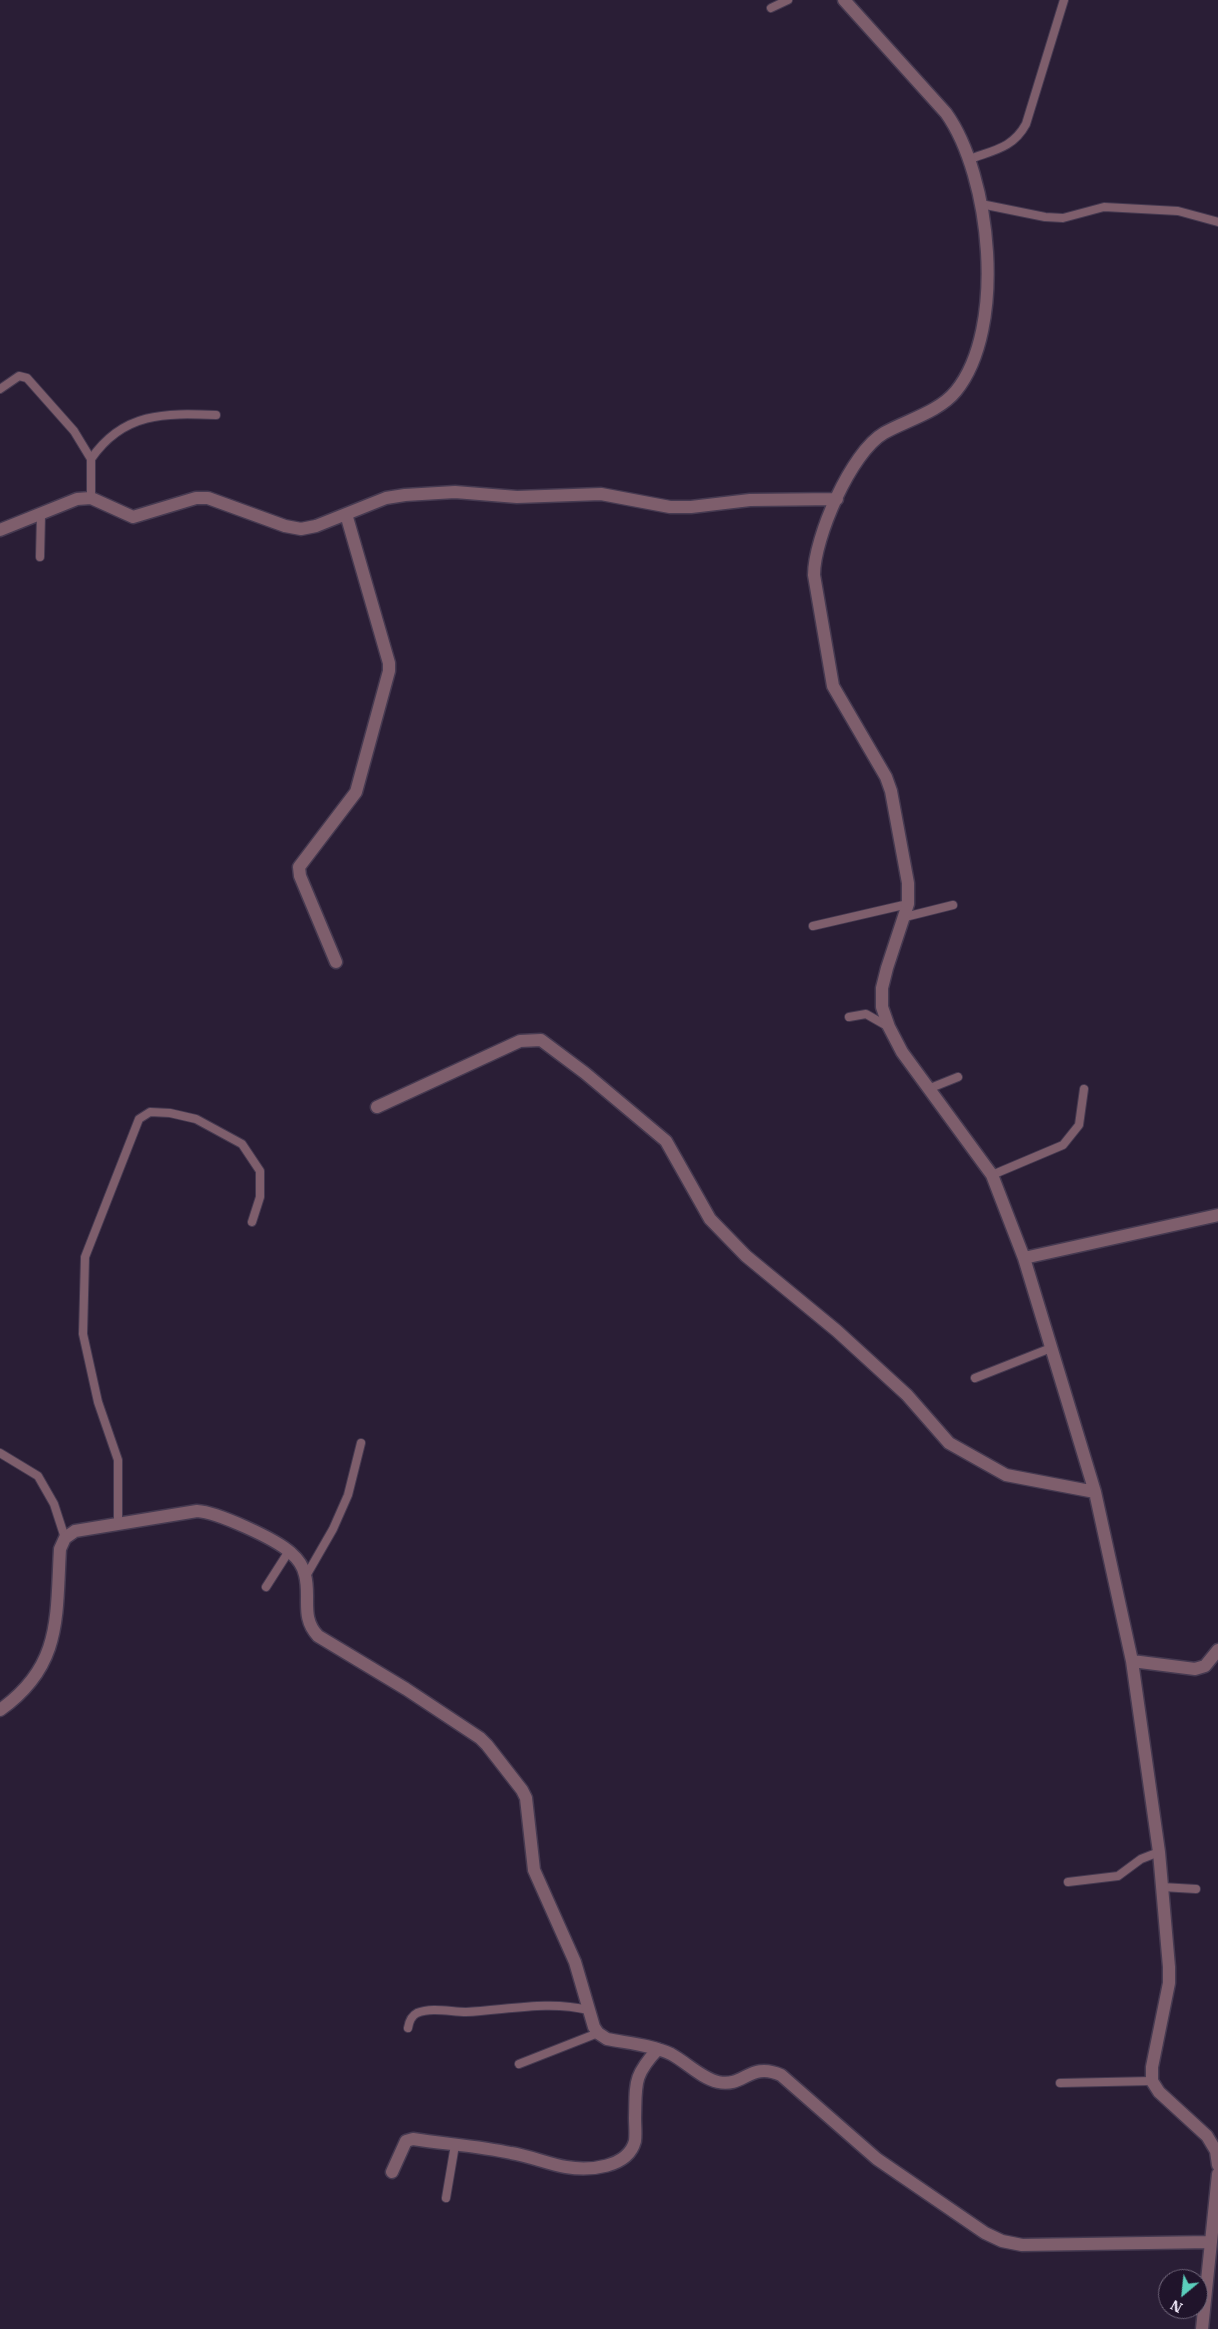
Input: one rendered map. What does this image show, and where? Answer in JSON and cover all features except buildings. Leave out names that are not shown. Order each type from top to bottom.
[{"type":"street","points":[[844,0],[946,113],[957,129],[970,159],[981,204],[987,248],[982,332],[975,356],[965,378],[954,393],[939,405],[883,434],[870,443],[860,455],[837,499],[817,547],[814,562],[828,667],[833,686],[842,705],[879,764],[891,791],[908,883],[908,904],[882,988],[882,1007],[889,1027],[902,1052],[992,1175],[1024,1258],[1094,1492],[1132,1661],[1159,1852],[1169,1983],[1152,2067],[1152,2081],[1159,2092],[1207,2136],[1216,2151],[1218,2165]]},
{"type":"street","points":[[0,530],[77,499],[91,498],[133,516],[196,498],[208,498],[285,526],[302,529],[316,526],[386,498],[405,494],[455,492],[517,497],[601,494],[670,507],[691,507],[750,500],[837,499]]},
{"type":"street","points":[[336,962],[300,876],[299,867],[356,792],[389,671],[389,663],[346,514]]},
{"type":"street","points":[[376,1107],[520,1041],[542,1040],[585,1073],[666,1141],[710,1219],[746,1256],[837,1331],[907,1395],[948,1444],[1006,1475],[1094,1492]]},
{"type":"street","points":[[1024,1258],[1218,1215]]},
{"type":"street","points":[[0,1710],[20,1696],[43,1666],[56,1631],[60,1549],[65,1538],[75,1531],[197,1511],[210,1512],[289,1551],[301,1564],[306,1576],[306,1617],[311,1628],[318,1636],[406,1689],[480,1738],[522,1790],[526,1798],[534,1870],[575,1962],[588,2010],[598,2033],[607,2039],[658,2049],[671,2054],[718,2082],[734,2082],[759,2070],[769,2070],[780,2076],[877,2159],[1002,2241],[1022,2245],[1210,2242]]},
{"type":"street","points":[[1132,1661],[1195,1669],[1205,1666],[1218,1650]]},
{"type":"street","points":[[392,2172],[406,2141],[413,2139],[512,2153],[566,2167],[589,2167],[621,2161],[630,2153],[635,2140],[637,2076],[658,2049]]},
{"type":"street","points":[[1202,2329],[1218,2174]]},
{"type":"lane","points":[[771,8],[788,0]]},
{"type":"lane","points":[[970,159],[1011,143],[1019,137],[1026,124],[1064,0]]},
{"type":"lane","points":[[981,204],[1045,217],[1063,218],[1104,207],[1178,211],[1218,222]]},
{"type":"lane","points":[[0,389],[19,376],[27,378],[74,431],[91,459],[91,498]]},
{"type":"lane","points":[[91,459],[112,435],[140,419],[171,414],[216,415]]},
{"type":"lane","points":[[40,557],[41,515]]},
{"type":"lane","points":[[813,926],[908,904]]},
{"type":"lane","points":[[905,918],[953,905]]},
{"type":"lane","points":[[849,1017],[866,1014],[889,1027]]},
{"type":"lane","points":[[928,1090],[958,1077]]},
{"type":"lane","points":[[992,1175],[1063,1145],[1079,1125],[1084,1089]]},
{"type":"lane","points":[[118,1524],[118,1460],[98,1402],[82,1334],[85,1258],[139,1119],[150,1112],[170,1113],[188,1117],[196,1119],[242,1144],[260,1171],[260,1197],[252,1222]]},
{"type":"lane","points":[[975,1378],[1051,1348]]},
{"type":"lane","points":[[306,1576],[333,1529],[348,1495],[361,1443]]},
{"type":"lane","points":[[0,1452],[38,1476],[54,1504],[65,1538]]},
{"type":"lane","points":[[266,1587],[289,1551]]},
{"type":"lane","points":[[1068,1882],[1118,1876],[1141,1858],[1159,1852]]},
{"type":"lane","points":[[1162,1887],[1196,1889]]},
{"type":"lane","points":[[408,2028],[409,2020],[415,2013],[428,2010],[464,2012],[532,2006],[572,2006],[588,2010]]},
{"type":"lane","points":[[519,2064],[598,2033]]},
{"type":"lane","points":[[1060,2083],[1152,2081]]},
{"type":"lane","points":[[446,2198],[455,2145]]}]
